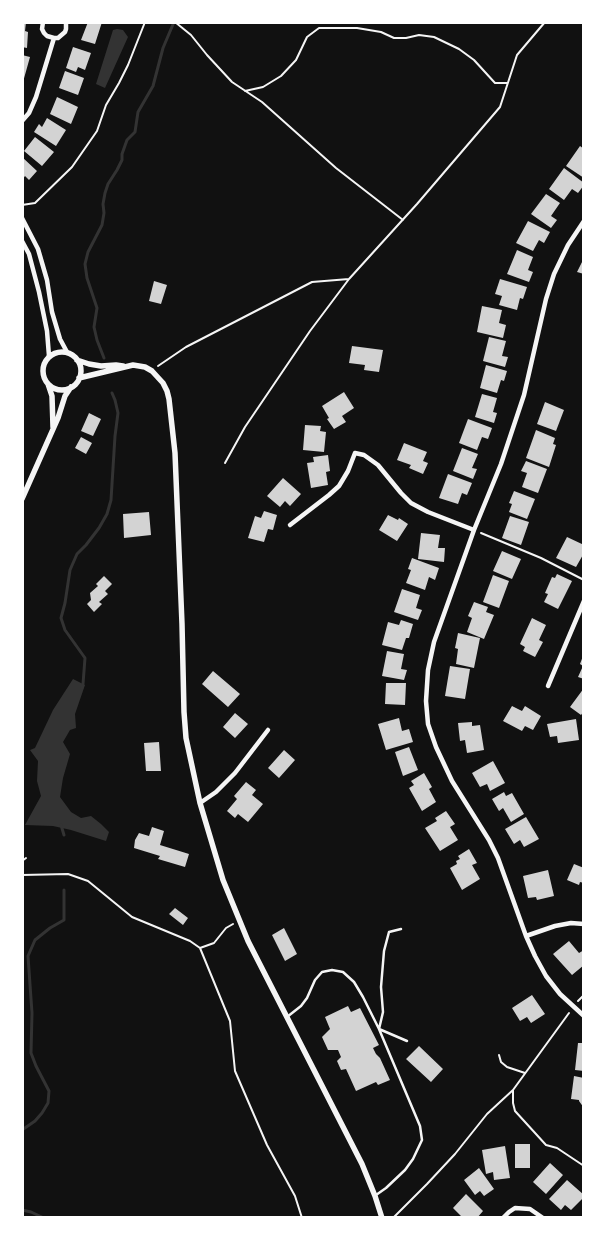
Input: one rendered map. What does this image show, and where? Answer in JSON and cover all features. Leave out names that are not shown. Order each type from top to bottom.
[{"type":"street","points":[[42,22],[44,33],[54,38],[58,38],[65,32],[66,22]]},
{"type":"street","points":[[22,121],[29,113],[36,97],[54,38]]},
{"type":"street","points":[[22,218],[38,249],[47,280],[52,312],[60,339],[67,352]]},
{"type":"street","points":[[584,221],[568,245],[554,274],[546,299],[524,395],[501,464],[474,530],[434,642],[428,670],[426,701],[428,724],[436,747],[452,780],[498,858],[535,956],[546,976],[560,994],[584,1016]]},
{"type":"street","points":[[22,241],[29,254],[39,292],[47,330],[49,356]]},
{"type":"street","points":[[67,352],[77,360],[81,372],[76,383],[65,390],[59,390],[53,388],[44,379],[43,366],[49,356],[54,353],[67,352]]},
{"type":"street","points":[[77,360],[101,366],[133,365],[145,367],[152,370],[163,382],[167,391],[175,452],[184,721],[200,803],[223,880],[248,941],[362,1164],[382,1218]]},
{"type":"street","points":[[79,378],[112,371],[125,366]]},
{"type":"street","points":[[48,384],[52,396],[53,429]]},
{"type":"street","points":[[22,499],[58,418],[65,396],[71,387]]},
{"type":"street","points":[[290,524],[338,486],[348,471],[356,453],[364,455],[378,465],[392,484],[411,503],[428,512],[474,530]]},
{"type":"street","points":[[548,686],[584,601]]},
{"type":"street","points":[[200,803],[216,792],[235,773],[268,730]]},
{"type":"street","points":[[526,936],[556,926],[584,924]]},
{"type":"street","points":[[502,1218],[515,1208],[530,1209],[543,1218]]},
{"type":"lane","points":[[379,1029],[383,1012],[382,978],[384,951],[389,932],[401,928]]},
{"type":"lane","points":[[287,1018],[301,1006],[315,980],[322,972],[332,970],[343,972],[354,982],[364,997],[420,1126],[422,1140],[413,1159],[405,1170],[375,1196]]},
{"type":"lane","points":[[379,1029],[406,1040]]},
{"type":"path","points":[[22,205],[35,203],[72,167],[97,130],[106,105],[119,83],[146,22]]},
{"type":"path","points":[[175,22],[191,35],[232,82],[262,102],[336,168],[403,220]]},
{"type":"path","points":[[225,463],[250,419],[310,331],[349,279],[403,220],[500,106],[517,55],[545,22]]},
{"type":"path","points":[[245,90],[263,87],[281,76],[296,60],[307,37],[319,28],[357,28],[381,32],[394,38],[434,37],[459,49],[474,60],[495,83],[508,84]]},
{"type":"path","points":[[152,370],[186,347],[312,282],[349,279]]},
{"type":"path","points":[[474,530],[541,558],[584,580]]},
{"type":"path","points":[[22,861],[26,858]]},
{"type":"path","points":[[22,874],[68,874],[88,881],[132,917],[190,941],[200,948],[230,1021],[236,1071],[267,1145],[295,1196],[302,1218]]},
{"type":"path","points":[[200,948],[214,943],[226,928],[240,921]]},
{"type":"path","points":[[393,1218],[427,1184],[487,1114],[513,1090],[573,1007],[584,995]]},
{"type":"path","points":[[499,1055],[501,1062],[507,1067],[525,1073]]},
{"type":"path","points":[[513,1090],[513,1103],[516,1111],[546,1145],[557,1148],[584,1166]]},
{"type":"shaded area","points":[[113,30],[123,30],[128,37],[105,88],[96,84]]},
{"type":"shaded area","points":[[73,679],[85,685],[75,714],[76,728],[70,730],[63,742],[70,754],[60,797],[71,812],[81,818],[91,816],[101,824],[109,832],[106,841],[53,826],[25,825],[41,796],[37,781],[38,761],[30,750],[35,748],[53,710]]},
{"type":"building","points":[[22,22],[26,22],[25,31],[28,32],[27,48],[22,47]]},
{"type":"building","points":[[88,22],[102,22],[95,44],[81,40]]},
{"type":"building","points":[[73,47],[91,53],[85,70],[78,67],[76,72],[66,68]]},
{"type":"building","points":[[22,55],[30,57],[23,82],[22,82]]},
{"type":"building","points":[[65,71],[84,78],[78,95],[59,88]]},
{"type":"building","points":[[57,97],[78,107],[71,124],[50,114]]},
{"type":"building","points":[[47,118],[66,130],[56,146],[34,132],[39,124],[42,127]]},
{"type":"building","points":[[35,137],[54,152],[42,166],[24,151]]},
{"type":"building","points":[[580,146],[584,149],[584,178],[566,166]]},
{"type":"building","points":[[22,157],[37,171],[29,180],[25,176],[22,180]]},
{"type":"building","points":[[564,168],[584,183],[584,185],[578,193],[572,189],[564,200],[549,189]]},
{"type":"building","points":[[546,194],[560,203],[551,216],[557,220],[551,228],[531,214]]},
{"type":"building","points":[[528,221],[550,232],[544,243],[539,240],[533,251],[516,243]]},
{"type":"building","points":[[517,250],[533,257],[528,270],[533,272],[529,282],[507,274]]},
{"type":"building","points":[[584,258],[584,274],[577,272]]},
{"type":"building","points":[[500,279],[527,287],[523,299],[520,298],[517,310],[499,305],[502,296],[495,294]]},
{"type":"building","points":[[154,281],[167,285],[161,304],[149,301]]},
{"type":"building","points":[[482,306],[502,310],[499,323],[506,325],[503,338],[477,332]]},
{"type":"building","points":[[489,337],[506,341],[502,356],[508,357],[505,367],[483,361]]},
{"type":"building","points":[[352,346],[383,350],[379,372],[364,370],[365,365],[349,363]]},
{"type":"building","points":[[486,365],[507,371],[504,381],[501,380],[497,393],[480,388]]},
{"type":"building","points":[[344,392],[354,408],[342,416],[346,422],[334,429],[327,419],[329,418],[322,406]]},
{"type":"building","points":[[482,394],[497,398],[493,412],[497,413],[494,423],[475,417]]},
{"type":"building","points":[[545,402],[564,410],[556,431],[537,424]]},
{"type":"building","points":[[89,413],[101,419],[93,436],[81,431]]},
{"type":"building","points":[[468,419],[492,428],[488,439],[482,437],[477,450],[459,443]]},
{"type":"building","points":[[305,425],[321,426],[320,431],[326,432],[324,452],[303,450]]},
{"type":"building","points":[[536,430],[555,438],[553,444],[556,445],[549,467],[526,458]]},
{"type":"building","points":[[81,437],[92,443],[86,454],[75,448]]},
{"type":"building","points":[[404,443],[427,452],[423,461],[428,463],[423,474],[409,468],[411,465],[397,460]]},
{"type":"building","points":[[462,448],[478,454],[472,468],[477,469],[473,479],[453,471]]},
{"type":"building","points":[[328,455],[330,471],[326,472],[328,485],[311,488],[307,463],[314,462],[313,457]]},
{"type":"building","points":[[526,461],[547,469],[538,493],[522,487],[527,473],[521,471]]},
{"type":"building","points":[[448,474],[472,483],[467,495],[462,493],[458,504],[439,498]]},
{"type":"building","points":[[283,478],[301,494],[290,506],[285,501],[280,507],[267,496]]},
{"type":"building","points":[[514,491],[535,499],[527,519],[509,512],[512,504],[509,503]]},
{"type":"building","points":[[264,511],[277,515],[273,530],[268,529],[264,542],[248,538],[255,516],[261,518]]},
{"type":"building","points":[[149,512],[151,535],[124,538],[123,514]]},
{"type":"building","points":[[388,515],[398,520],[399,518],[408,524],[397,541],[379,530]]},
{"type":"building","points":[[510,516],[529,522],[521,545],[502,538]]},
{"type":"building","points":[[421,533],[440,535],[438,548],[445,548],[444,562],[418,559]]},
{"type":"building","points":[[567,537],[584,545],[584,553],[576,567],[556,558]]},
{"type":"building","points":[[502,551],[521,559],[512,579],[493,571]]},
{"type":"building","points":[[412,558],[439,568],[435,580],[429,577],[425,590],[406,583],[411,570],[408,569]]},
{"type":"building","points":[[557,574],[572,581],[558,609],[544,602],[548,594],[545,593],[552,577],[555,578]]},
{"type":"building","points":[[493,575],[509,581],[499,608],[483,602]]},
{"type":"building","points":[[104,576],[112,584],[105,591],[108,594],[99,602],[102,604],[94,612],[87,604],[91,600],[90,593],[98,586],[96,584]]},
{"type":"building","points":[[402,589],[420,595],[416,608],[422,610],[418,620],[394,612]]},
{"type":"building","points":[[474,602],[488,607],[486,612],[494,615],[484,639],[467,632],[472,618],[468,616]]},
{"type":"building","points":[[532,618],[546,625],[539,640],[543,642],[535,657],[523,651],[525,647],[520,644]]},
{"type":"building","points":[[401,620],[413,624],[409,638],[406,638],[402,650],[382,645],[388,622],[399,625]]},
{"type":"building","points":[[458,633],[480,638],[474,668],[456,664],[458,649],[455,648]]},
{"type":"building","points":[[387,651],[404,654],[401,669],[407,670],[404,680],[382,676]]},
{"type":"building","points":[[583,656],[584,679],[578,677],[583,666],[580,664]]},
{"type":"building","points":[[450,666],[470,669],[465,699],[445,696]]},
{"type":"building","points":[[213,671],[240,694],[228,707],[202,684]]},
{"type":"building","points":[[386,683],[406,683],[405,705],[385,704]]},
{"type":"building","points":[[584,688],[584,711],[581,715],[570,707]]},
{"type":"building","points":[[512,706],[522,711],[525,706],[541,716],[533,730],[525,726],[522,731],[503,721]]},
{"type":"building","points":[[235,713],[248,724],[235,738],[223,727]]},
{"type":"building","points":[[399,718],[402,731],[409,729],[413,742],[386,750],[378,724]]},
{"type":"building","points":[[576,719],[579,740],[558,743],[557,736],[550,737],[547,724]]},
{"type":"building","points":[[472,722],[472,726],[480,725],[484,750],[467,753],[465,740],[460,741],[458,723]]},
{"type":"building","points":[[159,742],[161,771],[146,771],[144,743]]},
{"type":"building","points":[[409,747],[418,770],[403,776],[395,752]]},
{"type":"building","points":[[284,750],[295,760],[279,778],[268,768]]},
{"type":"building","points":[[493,761],[505,783],[490,791],[487,784],[480,787],[472,773]]},
{"type":"building","points":[[424,773],[432,787],[429,789],[436,802],[422,811],[409,788],[414,785],[411,781]]},
{"type":"building","points":[[246,782],[256,790],[252,795],[263,804],[248,822],[238,814],[235,818],[227,811],[237,799],[234,796]]},
{"type":"building","points":[[504,792],[506,796],[512,793],[524,814],[511,822],[503,808],[499,811],[492,799]]},
{"type":"building","points":[[446,811],[455,824],[450,827],[458,840],[440,851],[425,828],[437,821],[435,818]]},
{"type":"building","points":[[526,817],[539,839],[524,847],[520,840],[514,844],[505,829]]},
{"type":"building","points":[[152,827],[164,831],[160,845],[189,854],[185,867],[158,859],[160,856],[134,848],[135,840],[139,833],[149,836]]},
{"type":"building","points":[[469,849],[477,863],[472,865],[480,879],[462,890],[450,868],[457,864],[456,861],[460,859],[458,856]]},
{"type":"building","points":[[574,864],[584,868],[584,883],[580,882],[579,885],[567,880]]},
{"type":"building","points":[[548,870],[554,896],[537,900],[536,897],[528,898],[523,876]]},
{"type":"building","points":[[175,908],[188,918],[183,925],[169,914]]},
{"type":"building","points":[[284,928],[297,954],[285,961],[272,935]]},
{"type":"building","points":[[569,941],[579,953],[584,950],[584,965],[572,975],[553,954]]},
{"type":"building","points":[[532,995],[545,1014],[531,1023],[527,1017],[520,1021],[512,1008]]},
{"type":"building","points":[[348,1006],[351,1012],[360,1008],[379,1045],[373,1048],[390,1080],[378,1085],[376,1082],[356,1091],[346,1069],[341,1070],[337,1061],[341,1057],[338,1050],[328,1050],[322,1037],[330,1029],[325,1017]]},
{"type":"building","points":[[578,1043],[584,1043],[584,1071],[575,1070]]},
{"type":"building","points":[[419,1046],[443,1069],[431,1082],[406,1059]]},
{"type":"building","points":[[574,1076],[584,1078],[584,1108],[579,1100],[571,1099]]},
{"type":"building","points":[[515,1144],[530,1144],[530,1168],[515,1168]]},
{"type":"building","points":[[505,1146],[510,1178],[494,1180],[493,1172],[486,1174],[482,1150]]},
{"type":"building","points":[[550,1163],[563,1175],[546,1194],[533,1182]]},
{"type":"building","points":[[479,1168],[494,1189],[484,1196],[480,1191],[475,1195],[464,1180]]},
{"type":"building","points":[[567,1180],[584,1197],[571,1210],[565,1205],[561,1210],[549,1199]]},
{"type":"building","points":[[466,1194],[483,1211],[477,1218],[463,1218],[453,1208]]},
{"type":"waterway","points":[[104,358],[94,327],[97,308],[87,278],[85,264],[88,252],[102,225],[103,204],[108,184],[122,160],[127,140],[135,132],[138,112],[153,86],[163,48],[174,22]]},
{"type":"waterway","points":[[82,688],[85,658],[65,630],[61,618],[70,570],[77,554],[99,528],[107,514],[111,500],[118,413],[112,393]]},
{"type":"waterway","points":[[61,825],[64,835]]},
{"type":"waterway","points":[[22,1130],[35,1121],[42,1113],[48,1103],[49,1091],[31,1053],[32,1013],[28,956],[35,940],[64,920],[64,890]]},
{"type":"waterway","points":[[22,1210],[44,1218]]}]
